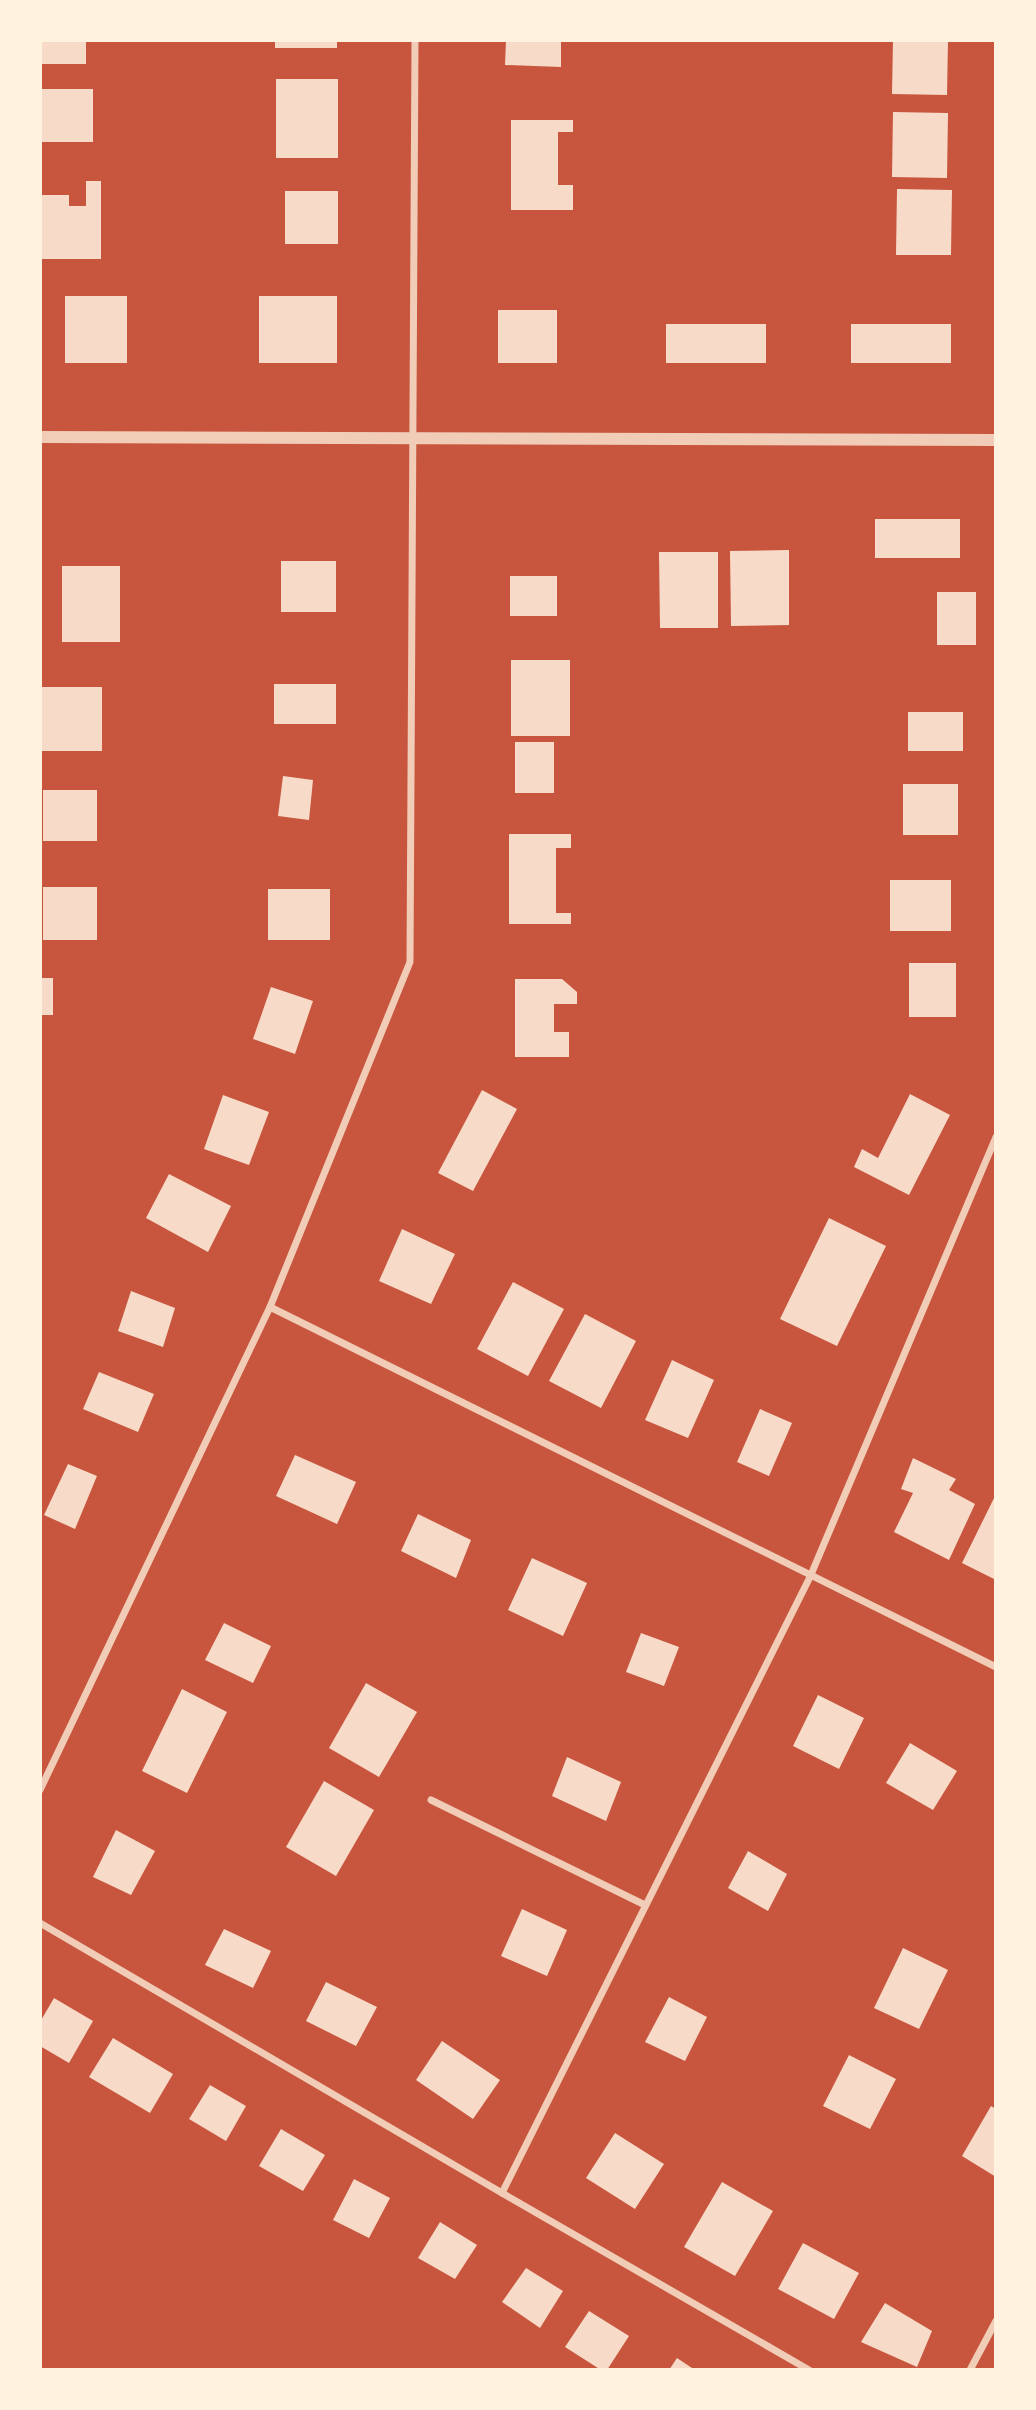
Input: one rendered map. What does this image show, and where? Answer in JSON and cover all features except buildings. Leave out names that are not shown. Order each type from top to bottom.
[{"type":"street","points":[[40,1790],[270,1307],[410,962],[415,40]]},
{"type":"street","points":[[40,437],[996,440]]},
{"type":"street","points":[[502,2193],[810,1577],[996,1137]]},
{"type":"street","points":[[270,1307],[996,1667]]},
{"type":"street","points":[[431,1800],[645,1905]]},
{"type":"street","points":[[40,1923],[809,2370]]},
{"type":"street","points":[[970,2370],[996,2321]]}]
